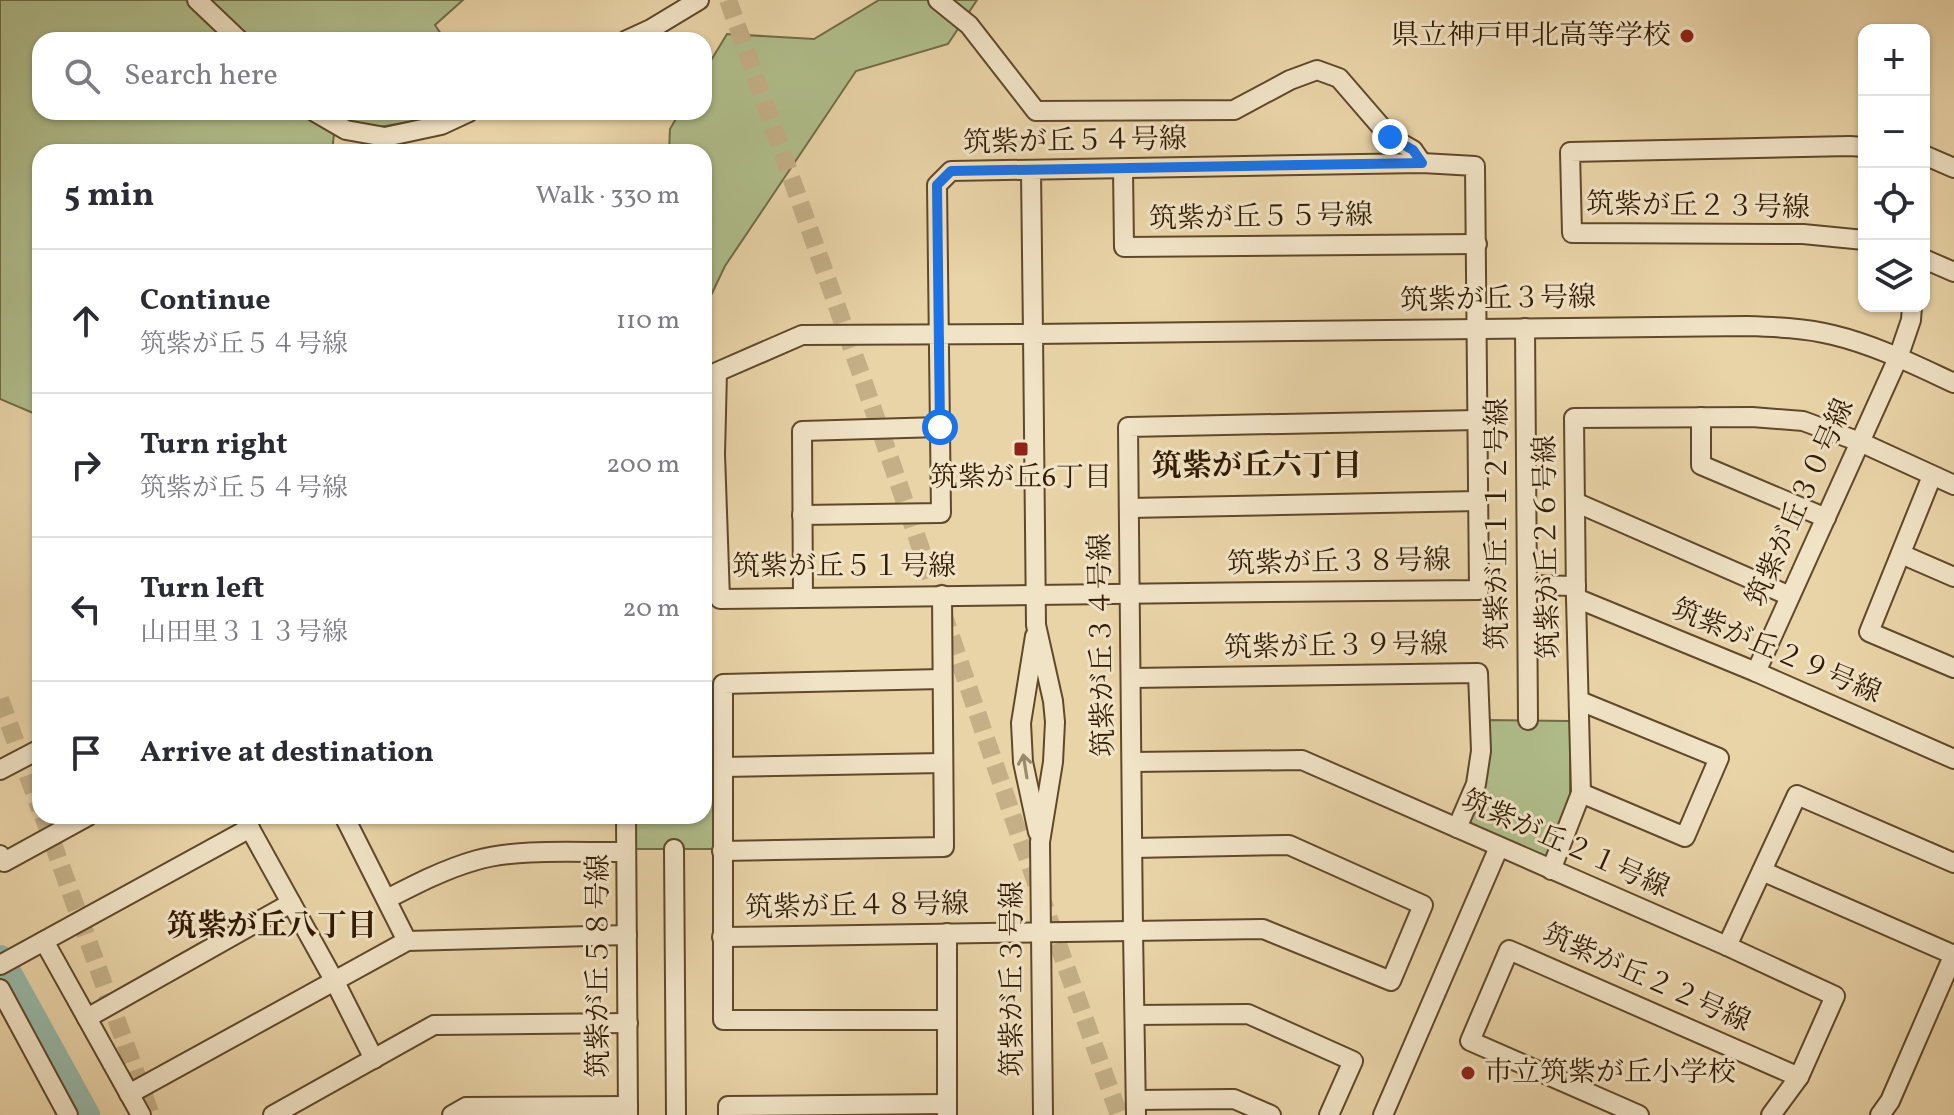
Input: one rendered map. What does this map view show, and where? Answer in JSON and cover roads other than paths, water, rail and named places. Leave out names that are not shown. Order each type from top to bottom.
[{"type":"street","points":[[197,0],[231,32]]},
{"type":"street","points":[[644,32],[699,0]]},
{"type":"street","points":[[938,0],[969,25],[1036,111],[1234,110],[1290,80],[1317,70],[1339,78],[1390,137],[1413,150],[1422,163]]},
{"type":"street","points":[[329,120],[346,130],[385,137],[452,120]]},
{"type":"street","name":"筑紫が丘２３号線","points":[[1858,147],[1570,152],[1572,233],[1803,234],[1858,239]]},
{"type":"street","points":[[1930,158],[1954,168]]},
{"type":"street","name":"筑紫が丘５４号線","points":[[802,515],[941,513],[937,185],[951,171],[1422,163],[1475,166],[1478,328]]},
{"type":"street","name":"筑紫が丘５５号線","points":[[1123,169],[1124,247],[1477,244]]},
{"type":"street","name":"筑紫が丘３号線","points":[[1031,171],[1036,625],[1021,723],[1023,762],[1040,842]]},
{"type":"street","points":[[1930,262],[1954,272]]},
{"type":"street","name":"筑紫が丘３０号線","points":[[1756,672],[1898,358],[1912,312]]},
{"type":"street","name":"筑紫が丘３号線","points":[[1033,334],[1478,328],[1786,328],[1834,335],[1898,358],[1954,383]]},
{"type":"street","name":"筑紫が丘３８号線","points":[[1035,593],[1479,590],[1478,328]]},
{"type":"street","name":"筑紫が丘１１２号線","points":[[1525,328],[1528,720]]},
{"type":"street","name":"筑紫が丘５１号線","points":[[712,431],[717,372],[802,335],[1033,334]]},
{"type":"street","points":[[1701,417],[1701,465],[1826,518]]},
{"type":"street","name":"筑紫が丘２６号線","points":[[1551,870],[1581,793],[1574,418],[1752,417],[1803,421],[1860,442],[1954,485]]},
{"type":"street","name":"筑紫が丘３４号線","points":[[1136,1107],[1128,427],[1477,420]]},
{"type":"street","points":[[803,597],[802,431],[940,427]]},
{"type":"street","points":[[1932,476],[1869,632],[1954,668]]},
{"type":"street","name":"筑紫が丘５１号線","points":[[712,484],[720,599],[1035,593]]},
{"type":"street","points":[[1129,508],[1478,501]]},
{"type":"street","points":[[1575,502],[1790,596]]},
{"type":"street","points":[[1901,554],[1954,577]]},
{"type":"street","points":[[1527,585],[1576,592]]},
{"type":"street","name":"筑紫が丘２９号線","points":[[1576,592],[1954,759]]},
{"type":"street","points":[[722,851],[944,847],[942,595]]},
{"type":"street","name":"筑紫が丘３号線","points":[[1036,625],[1055,722],[1053,762],[1040,842],[1043,1115]]},
{"type":"street","name":"筑紫が丘３９号線","points":[[1131,678],[1478,673],[1481,751],[1476,784],[1457,828]]},
{"type":"street","points":[[942,679],[723,684],[723,1020],[947,1020]]},
{"type":"street","points":[[1580,701],[1719,758],[1685,837],[1581,793]]},
{"type":"street","points":[[0,770],[32,753]]},
{"type":"street","name":"筑紫が丘２１号線","points":[[1132,762],[1302,760],[1835,996],[1799,1077],[1771,1115]]},
{"type":"street","points":[[723,767],[943,763]]},
{"type":"street","points":[[1727,946],[1797,795],[1954,863]]},
{"type":"street","points":[[0,855],[4,862],[73,824]]},
{"type":"street","points":[[6,962],[243,824]]},
{"type":"street","points":[[247,824],[374,1059]]},
{"type":"street","points":[[355,824],[407,941]]},
{"type":"street","name":"筑紫が丘５８号線","points":[[626,824],[628,1110]]},
{"type":"street","name":"筑紫が丘４８号線","points":[[722,937],[1263,929],[1391,981],[1423,905],[1289,845],[1133,848]]},
{"type":"street","points":[[1383,1115],[1499,847]]},
{"type":"street","points":[[674,849],[676,1115]]},
{"type":"street","points":[[387,899],[438,873],[480,859],[519,853],[626,852]]},
{"type":"street","points":[[1762,871],[1954,955],[1890,1101],[1880,1115]]},
{"type":"street","points":[[87,1018],[291,903]]},
{"type":"street","points":[[728,1115],[728,1106],[947,1109],[947,933]]},
{"type":"street","points":[[129,1094],[407,941],[627,935]]},
{"type":"street","points":[[44,941],[141,1115]]},
{"type":"street","name":"筑紫が丘２２号線","points":[[1639,1115],[1470,1041],[1509,950],[1799,1077]]},
{"type":"street","points":[[0,989],[68,1115]]},
{"type":"street","points":[[1135,1015],[1248,1014],[1353,1061],[1329,1115]]},
{"type":"street","points":[[273,1115],[434,1025],[628,1023]]},
{"type":"street","points":[[1136,1107],[1234,1099],[1271,1115]]},
{"type":"street","points":[[452,1115],[466,1107],[628,1110]]},
{"type":"waterway","points":[[0,959],[86,1115]]},
{"type":"tunnel","points":[[728,0],[1119,1115]]},
{"type":"tunnel","points":[[0,699],[32,787]]},
{"type":"tunnel","points":[[46,824],[151,1115]]},
{"type":"place","name":"県立神戸甲北高等学校","points":[[1687,36]]},
{"type":"place","name":"筑紫が丘6丁目","points":[[1021,449]]},
{"type":"place","name":"市立筑紫が丘小学校","points":[[1468,1073]]},
{"type":"district","name":"筑紫が丘六丁目","points":[[1257,467]]},
{"type":"district","name":"筑紫が丘八丁目","points":[[272,927]]}]
